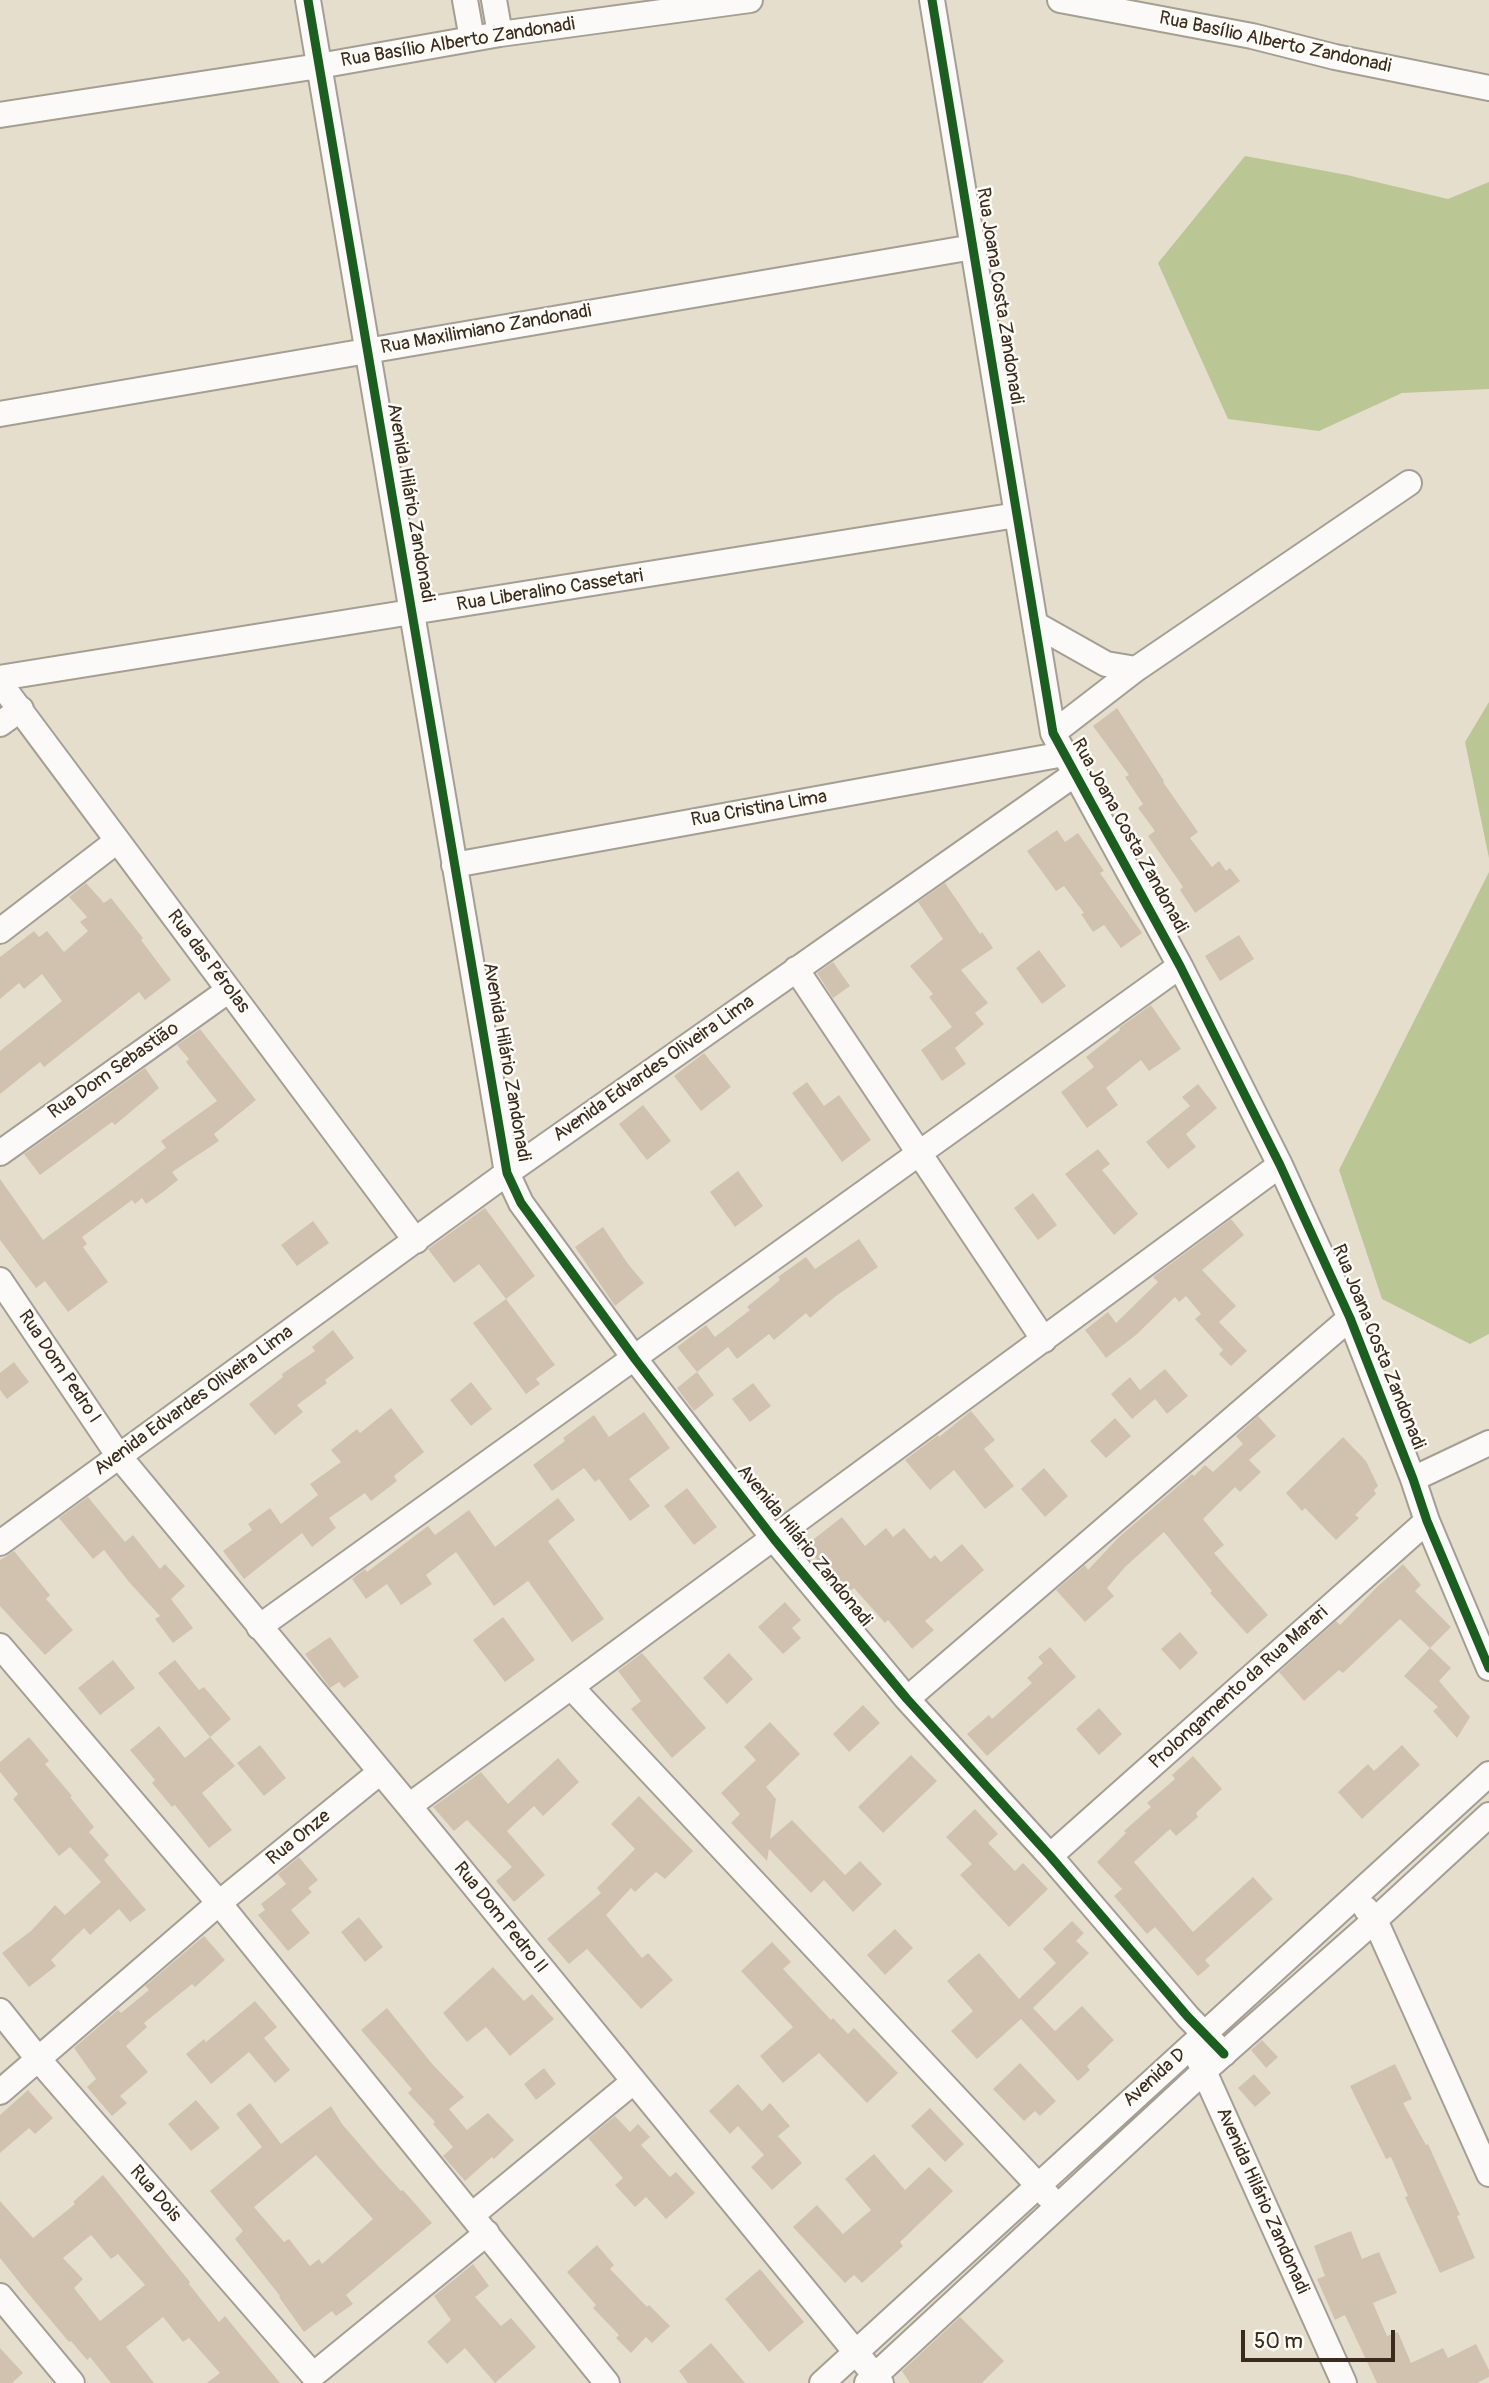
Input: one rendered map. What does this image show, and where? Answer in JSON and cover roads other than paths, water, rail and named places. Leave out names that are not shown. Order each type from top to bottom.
[{"type":"street","name":"Avenida Hilário Zandonadi","points":[[308,0],[507,1173],[521,1203],[635,1359],[774,1539],[907,1699],[1051,1856],[1195,2032],[1224,2054]]},
{"type":"street","points":[[465,0],[472,39]]},
{"type":"street","points":[[494,0],[500,34]]},
{"type":"street","name":"Rua Basílio Alberto Zandonadi","points":[[0,115],[319,65],[661,6],[750,0]]},
{"type":"street","name":"Rua Joana Costa Zandonadi","points":[[932,0],[1035,624],[1064,753],[1180,966],[1280,1165],[1350,1318],[1427,1521],[1489,1668]]},
{"type":"street","name":"Rua Basílio Alberto Zandonadi","points":[[1060,0],[1252,36],[1335,57],[1489,88]]},
{"type":"street","name":"Rua Maxilimiano Zandonadi","points":[[0,414],[972,247]]},
{"type":"street","name":"Avenida Edvardes Oliveira Lima","points":[[0,1543],[507,1173],[796,969],[1064,753],[1136,670],[1409,483]]},
{"type":"street","name":"Rua Liberalino Cassetari","points":[[0,680],[1017,515]]},
{"type":"street","points":[[1035,624],[1106,664],[1136,670]]},
{"type":"street","name":"Rua das Pérolas","points":[[0,680],[416,1241]]},
{"type":"street","points":[[0,724],[20,709]]},
{"type":"street","name":"Rua Cristina Lima","points":[[454,865],[1064,753]]},
{"type":"street","points":[[0,931],[117,841]]},
{"type":"street","points":[[259,1627],[1180,966]]},
{"type":"street","points":[[796,969],[1045,1340]]},
{"type":"street","name":"Rua Dom Sebastião","points":[[0,1153],[229,990]]},
{"type":"street","points":[[409,1806],[1280,1165]]},
{"type":"street","name":"Rua Dom Pedro I","points":[[0,1280],[118,1455]]},
{"type":"street","points":[[907,1699],[1350,1318]]},
{"type":"street","points":[[1413,1479],[1489,1444]]},
{"type":"street","name":"Rua Dom Pedro II","points":[[118,1455],[856,2353],[874,2381]]},
{"type":"street","name":"Prolongamento da Rua Marari","points":[[1051,1856],[1427,1521]]},
{"type":"street","points":[[0,1646],[219,1903],[607,2383]]},
{"type":"street","points":[[572,1688],[1058,2206]]},
{"type":"street","name":"Rua Onze","points":[[0,2092],[219,1903],[379,1773]]},
{"type":"street","name":"Avenida D","points":[[822,2383],[1038,2186],[1195,2032],[1489,1774]]},
{"type":"street","name":"Avenida D","points":[[874,2381],[1058,2206],[1489,1815]]},
{"type":"street","points":[[1355,1894],[1375,1920],[1489,2174]]},
{"type":"street","name":"Rua Dois","points":[[0,2011],[39,2060],[313,2375],[479,2224]]},
{"type":"street","name":"Avenida Hilário Zandonadi","points":[[1195,2032],[1203,2073],[1344,2383]]},
{"type":"street","points":[[479,2224],[633,2082]]},
{"type":"street","points":[[0,2296],[72,2383]]}]
